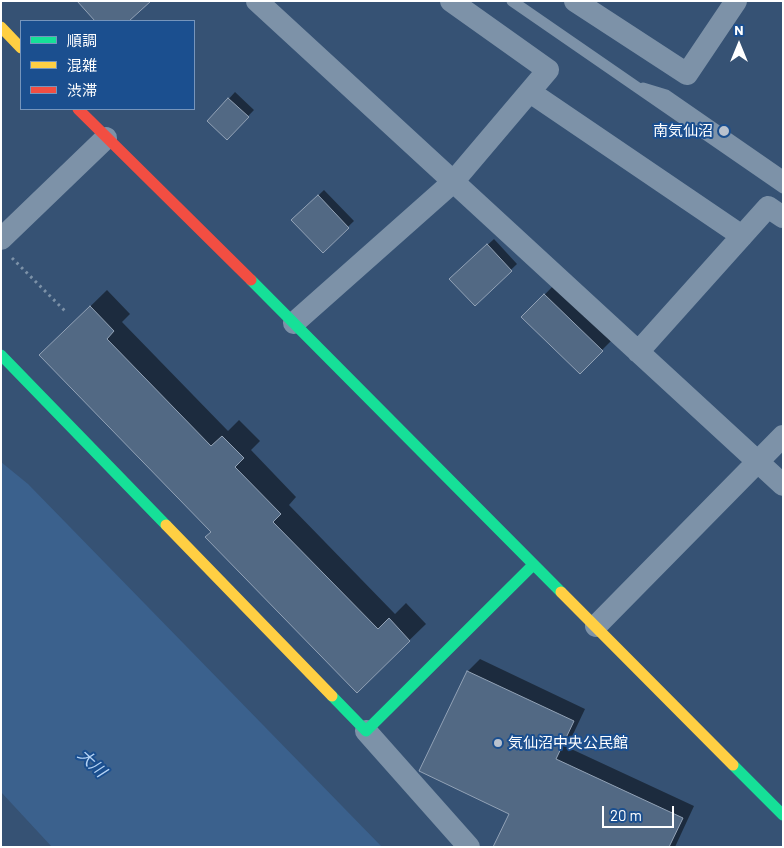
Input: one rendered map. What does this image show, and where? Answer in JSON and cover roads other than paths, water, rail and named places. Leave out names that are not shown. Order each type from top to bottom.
[{"type":"street","points":[[257,1],[783,485]]},
{"type":"street","points":[[294,323],[453,182],[548,70],[451,1]]},
{"type":"street","points":[[575,1],[687,74],[736,1]]},
{"type":"street","points":[[1,27],[20,47]]},
{"type":"street","points":[[530,92],[742,236]]},
{"type":"street","points":[[79,110],[294,323],[783,815]]},
{"type":"street","points":[[6,248],[106,138]]},
{"type":"street","points":[[638,352],[768,207],[783,217]]},
{"type":"street","points":[[1,355],[366,731],[469,847]]},
{"type":"street","points":[[596,626],[783,436]]},
{"type":"street","points":[[366,731],[533,565]]},
{"type":"lane","points":[[512,1],[783,188]]},
{"type":"lane","points":[[632,85],[666,95],[783,176]]},
{"type":"water","name":"大川","points":[[1,462],[28,484],[382,847],[52,847],[1,792]]},
{"type":"place","name":"南気仙沼","points":[[724,131]]},
{"type":"place","name":"気仙沼中央公民館","points":[[498,743]]}]
